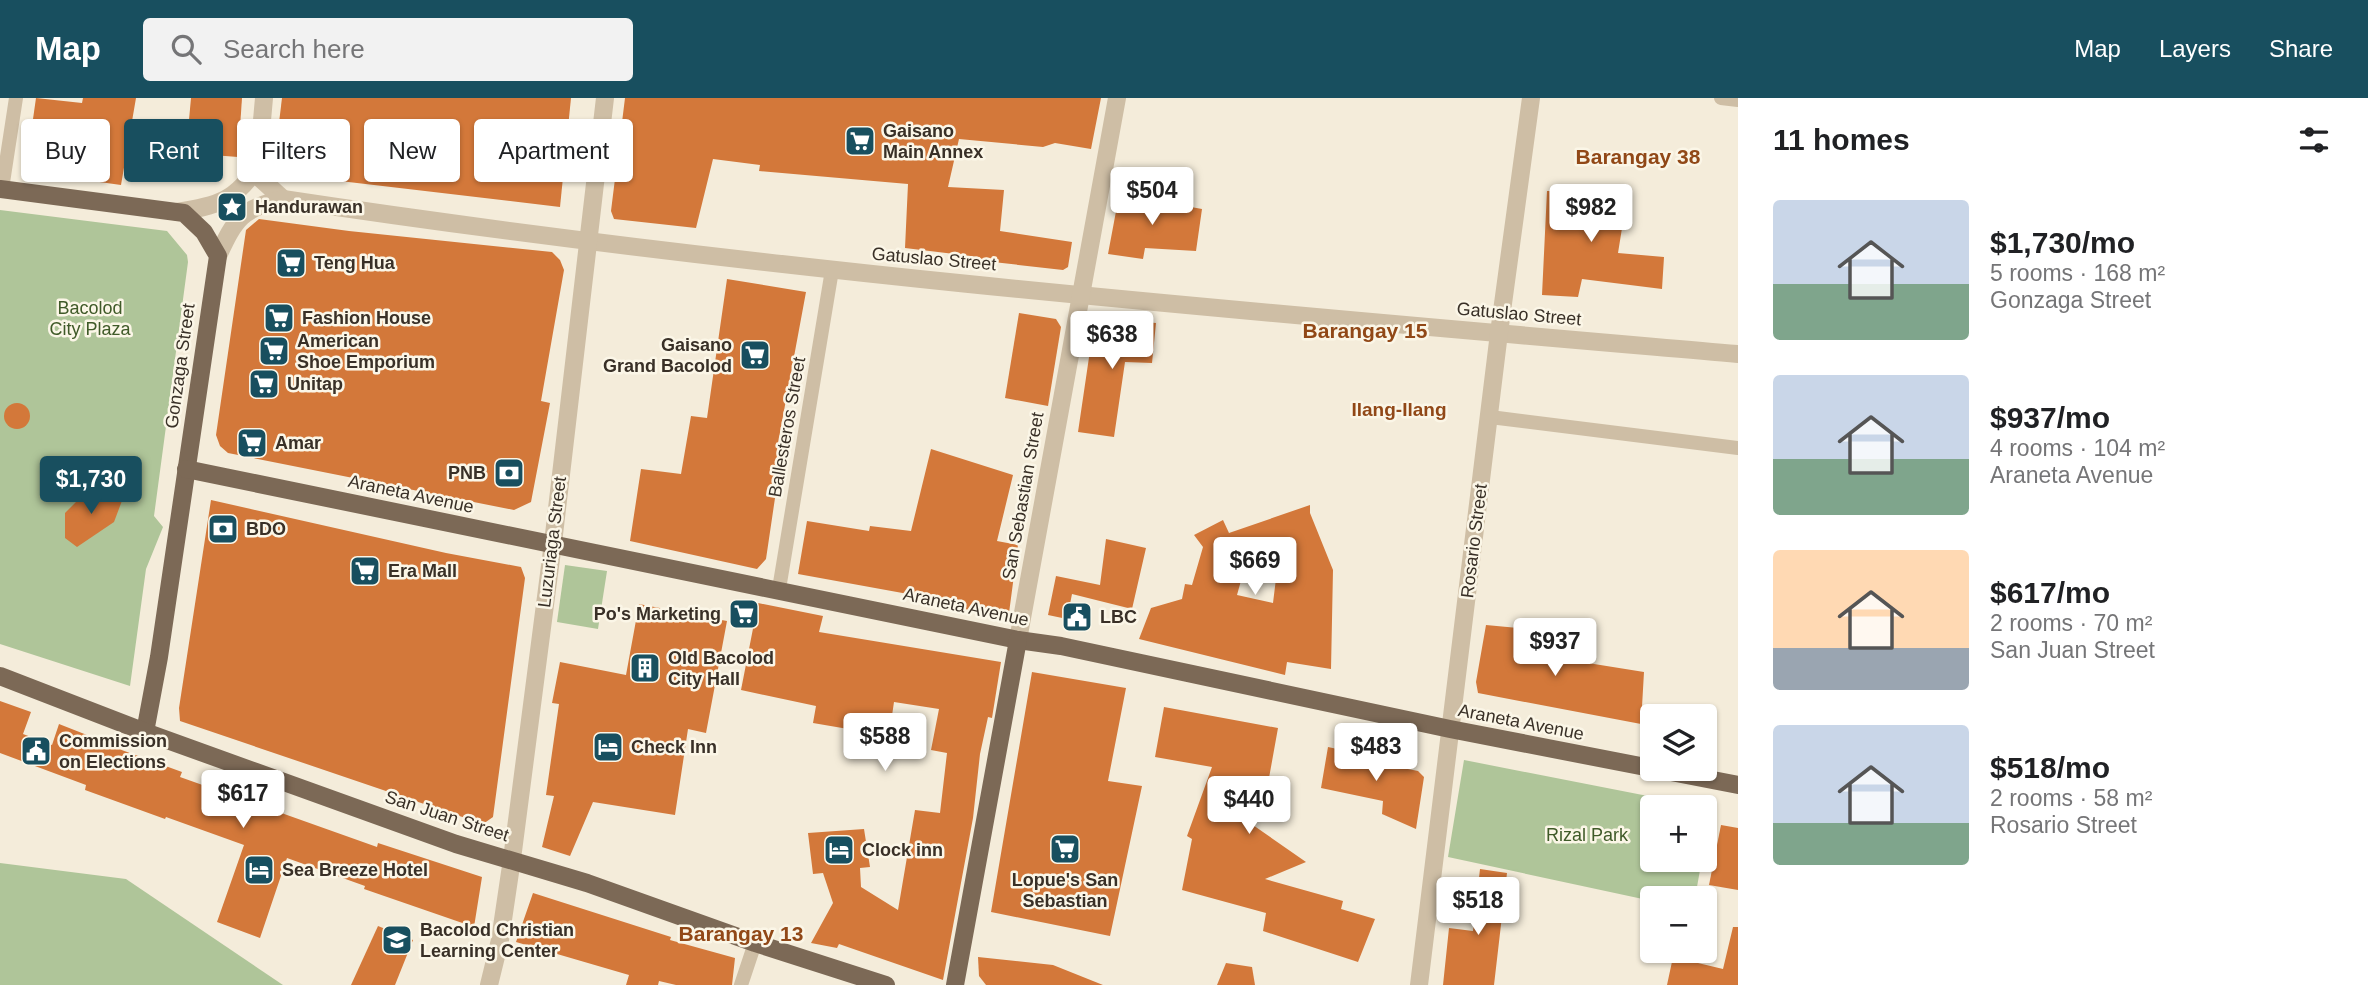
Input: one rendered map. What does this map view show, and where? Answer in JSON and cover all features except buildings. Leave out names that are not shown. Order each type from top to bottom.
[{"type":"main road","points":[[1,189],[184,213],[204,232],[218,256]]},
{"type":"main road","name":"Gonzaga Street","points":[[145,732],[161,644],[218,256]]},
{"type":"main road","name":"Araneta Avenue","points":[[186,469],[1018,640],[1061,646],[1450,729],[1738,785]]},
{"type":"main road","name":"San Sebastian Street","points":[[955,985],[1018,640]]},
{"type":"main road","name":"San Juan Street","points":[[0,676],[145,732],[456,844],[512,859],[854,980],[886,985]]},
{"type":"street","points":[[1,189],[16,98]]},
{"type":"street","points":[[262,119],[264,98]]},
{"type":"street","name":"Luzuriaga Street","points":[[489,985],[500,940],[512,859],[553,543],[605,98]]},
{"type":"street","name":"San Sebastian Street","points":[[1018,640],[1117,98]]},
{"type":"street","name":"Rosario Street","points":[[1419,985],[1499,334],[1531,98]]},
{"type":"street","points":[[1721,98],[1738,100]]},
{"type":"street","points":[[177,212],[209,206],[230,198],[248,182]]},
{"type":"street","points":[[264,182],[283,199]]},
{"type":"street","name":"Gatuslao Street","points":[[218,256],[229,233],[249,210],[283,199],[589,242],[832,270],[1499,334],[1738,354]]},
{"type":"street","name":"Ballesteros Street","points":[[779,589],[832,270]]},
{"type":"street","points":[[1490,417],[1738,448]]},
{"type":"street","points":[[741,985],[755,943]]},
{"type":"green space","name":"Bacolod City Plaza","points":[[0,210],[167,231],[187,255],[154,516],[163,527],[146,569],[130,686],[0,644]]},
{"type":"green space","points":[[565,565],[607,571],[598,629],[557,622]]},
{"type":"green space","name":"Rizal Park","points":[[1464,760],[1643,795],[1640,795],[1640,872],[1700,872],[1697,886],[1640,886],[1640,898],[1448,857]]},
{"type":"green space","points":[[0,863],[126,879],[283,985],[0,985]]},
{"type":"place","name":"Gaisano Main Annex","points":[[860,141]]},
{"type":"place","name":"Handurawan","points":[[232,207]]},
{"type":"place","name":"Teng Hua","points":[[291,263]]},
{"type":"place","name":"Fashion House","points":[[279,318]]},
{"type":"place","name":"American Shoe Emporium","points":[[274,351]]},
{"type":"place","name":"Gaisano Grand Bacolod","points":[[755,355]]},
{"type":"place","name":"Unitap","points":[[264,384]]},
{"type":"place","name":"Amar","points":[[252,443]]},
{"type":"place","name":"PNB","points":[[509,473]]},
{"type":"place","name":"BDO","points":[[223,529]]},
{"type":"place","name":"Era Mall","points":[[365,571]]},
{"type":"place","name":"Po's Marketing","points":[[744,614]]},
{"type":"place","name":"LBC","points":[[1077,617]]},
{"type":"place","name":"Old Bacolod City Hall","points":[[645,668]]},
{"type":"place","name":"Check Inn","points":[[608,747]]},
{"type":"place","name":"Commission on Elections","points":[[36,751]]},
{"type":"place","name":"Lopue's San Sebastian","points":[[1065,849]]},
{"type":"place","name":"Clock inn","points":[[839,850]]},
{"type":"place","name":"Sea Breeze Hotel","points":[[259,870]]},
{"type":"place","name":"Bacolod Christian Learning Center","points":[[397,940]]},
{"type":"district","name":"Barangay 38","points":[[1638,156]]},
{"type":"district","name":"Barangay 15","points":[[1365,330]]},
{"type":"district","name":"Ilang-Ilang","points":[[1399,409]]},
{"type":"district","name":"Barangay 13","points":[[741,933]]}]
